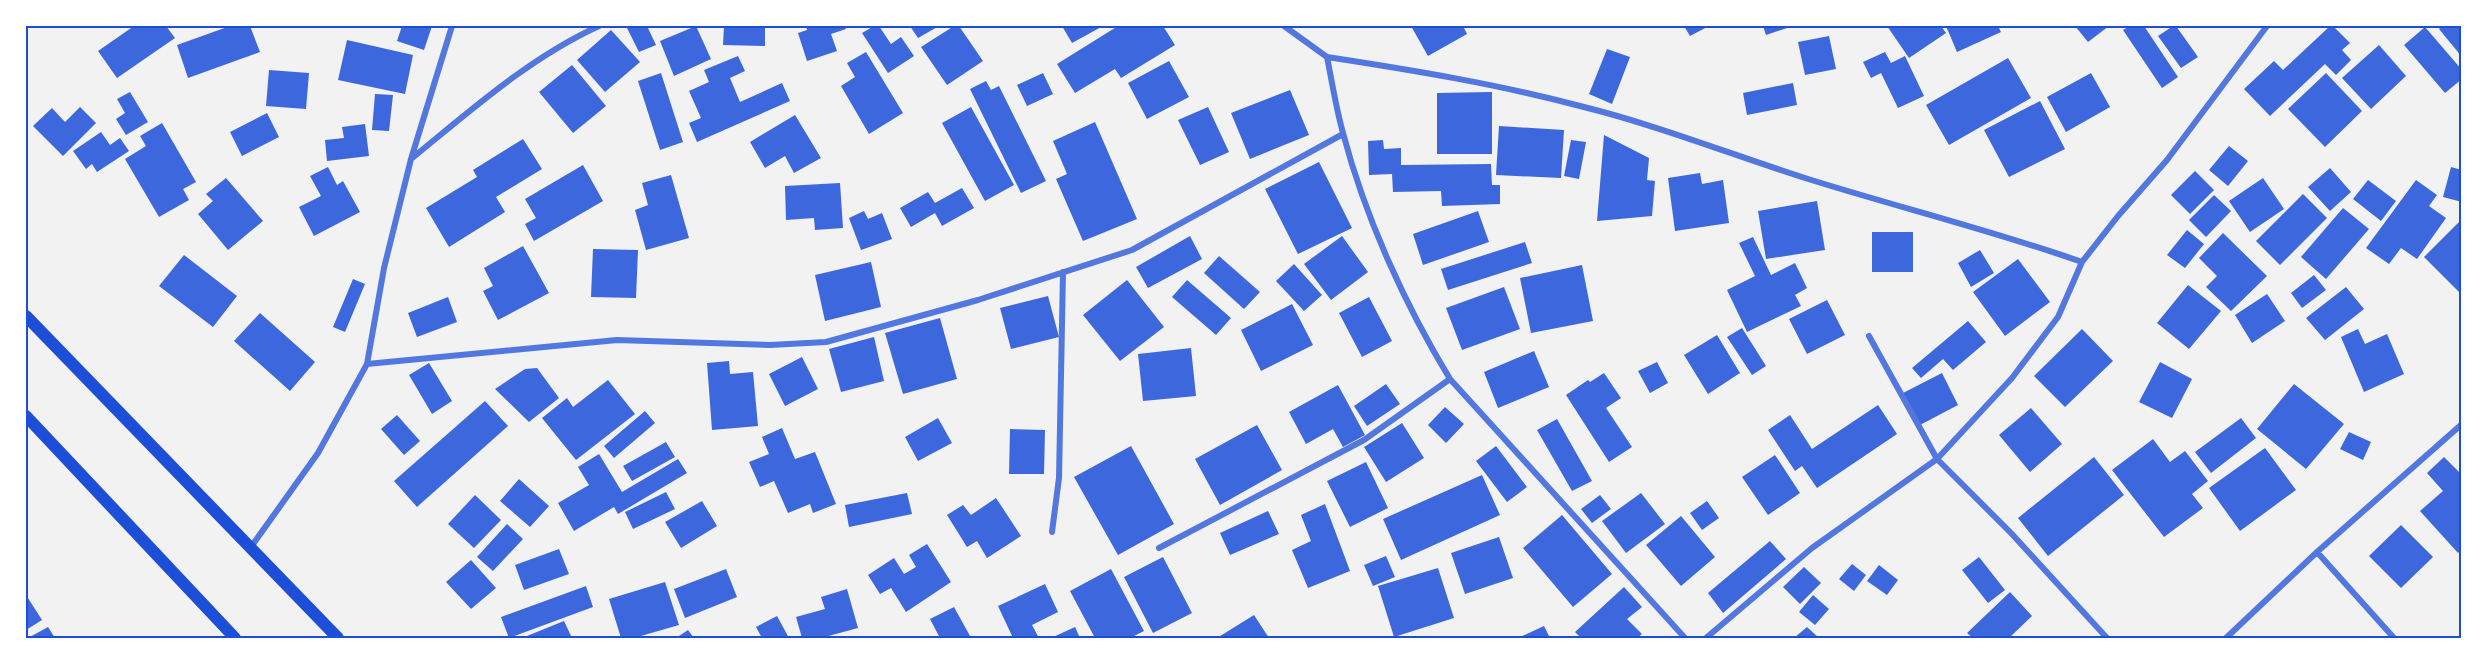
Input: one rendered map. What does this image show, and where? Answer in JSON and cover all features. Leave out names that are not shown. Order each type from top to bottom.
[{"type":"main road","points":[[26,316],[338,639]]},
{"type":"main road","points":[[26,416],[235,639]]},
{"type":"street","points":[[251,547],[318,453],[367,364],[384,268],[411,159],[452,26]]},
{"type":"street","points":[[411,159],[501,86],[557,47],[599,26]]},
{"type":"street","points":[[1284,26],[1327,57],[1426,72],[1581,106],[1676,134],[1805,178],[2016,239],[2082,262]]},
{"type":"street","points":[[1706,639],[1812,548],[1937,459],[2012,378],[2058,317],[2082,262],[2167,160],[2267,26]]},
{"type":"street","points":[[1327,57],[1343,134],[1383,246],[1422,333],[1450,379],[1685,639]]},
{"type":"street","points":[[367,364],[616,340],[770,345],[826,342],[978,300],[1132,250],[1343,134]]},
{"type":"street","points":[[1052,532],[1059,477],[1063,272]]},
{"type":"street","points":[[1869,336],[1937,459],[2011,533],[2107,639]]},
{"type":"street","points":[[1159,548],[1364,440],[1450,379]]},
{"type":"street","points":[[2226,639],[2317,552],[2462,424]]},
{"type":"street","points":[[2317,552],[2394,639]]},
{"type":"building","points":[[134,26],[166,26],[175,38],[117,78],[98,51]]},
{"type":"building","points":[[230,26],[250,26],[260,52],[188,78],[177,45]]},
{"type":"building","points":[[402,26],[432,26],[424,50],[397,41]]},
{"type":"building","points":[[626,26],[647,26],[656,45],[639,52]]},
{"type":"building","points":[[696,26],[711,59],[674,76],[660,41]]},
{"type":"building","points":[[724,26],[765,26],[765,46],[723,45]]},
{"type":"building","points":[[806,26],[845,26],[846,29],[831,34],[837,51],[807,61],[798,33],[807,30]]},
{"type":"building","points":[[874,26],[879,26],[891,44],[901,37],[914,56],[888,73],[862,33]]},
{"type":"building","points":[[910,26],[939,26],[918,38]]},
{"type":"building","points":[[954,26],[959,26],[983,61],[947,85],[921,47]]},
{"type":"building","points":[[1062,26],[1103,26],[1072,43]]},
{"type":"building","points":[[1118,26],[1163,26],[1175,45],[1121,78],[1115,69],[1075,93],[1057,64]]},
{"type":"building","points":[[1411,26],[1463,26],[1467,34],[1428,56]]},
{"type":"building","points":[[1684,26],[1709,26],[1690,36]]},
{"type":"building","points":[[1763,26],[1793,26],[1766,35]]},
{"type":"building","points":[[1887,26],[1941,26],[1946,33],[1909,58]]},
{"type":"building","points":[[1946,26],[1998,26],[2001,32],[1957,52]]},
{"type":"building","points":[[2075,26],[2109,26],[2088,42]]},
{"type":"building","points":[[2130,26],[2144,26],[2178,77],[2162,88],[2123,30]]},
{"type":"building","points":[[2176,26],[2198,57],[2181,68],[2158,36]]},
{"type":"building","points":[[2330,26],[2333,26],[2350,43],[2342,50],[2351,60],[2336,75],[2325,64],[2270,116],[2244,89],[2274,61],[2283,70]]},
{"type":"building","points":[[2442,26],[2462,26],[2462,57],[2439,29]]},
{"type":"building","points":[[2425,27],[2462,70],[2462,79],[2445,93],[2404,45]]},
{"type":"building","points":[[611,30],[640,62],[605,92],[577,60]]},
{"type":"building","points":[[1829,36],[1836,69],[1805,75],[1798,42]]},
{"type":"building","points":[[347,40],[413,55],[405,94],[338,80]]},
{"type":"building","points":[[2379,45],[2406,76],[2371,109],[2342,78]]},
{"type":"building","points":[[1607,49],[1630,57],[1612,104],[1589,94]]},
{"type":"building","points":[[866,52],[903,113],[869,134],[841,86],[855,77],[847,63]]},
{"type":"building","points":[[1885,52],[1891,63],[1905,56],[1924,96],[1898,108],[1881,73],[1871,78],[1863,62]]},
{"type":"building","points":[[738,56],[745,71],[730,78],[740,102],[782,83],[790,101],[697,142],[689,123],[701,118],[689,91],[709,82],[704,70]]},
{"type":"building","points":[[2008,58],[2031,98],[1949,145],[1926,105]]},
{"type":"building","points":[[1169,61],[1189,97],[1147,119],[1128,83]]},
{"type":"building","points":[[572,65],[606,106],[573,133],[539,92]]},
{"type":"building","points":[[269,70],[309,73],[306,109],[266,106]]},
{"type":"building","points":[[661,73],[683,142],[660,150],[638,81]]},
{"type":"building","points":[[1043,73],[1053,94],[1027,106],[1017,85]]},
{"type":"building","points":[[2091,73],[2110,107],[2066,132],[2047,97]]},
{"type":"building","points":[[2326,73],[2362,111],[2325,147],[2288,109]]},
{"type":"building","points":[[986,81],[991,90],[999,86],[1046,181],[1021,193],[970,89]]},
{"type":"building","points":[[1793,83],[1797,105],[1747,115],[1743,93]]},
{"type":"building","points":[[1290,90],[1309,135],[1250,159],[1231,113]]},
{"type":"building","points":[[130,92],[148,122],[126,135],[116,119],[125,113],[117,99]]},
{"type":"building","points":[[1492,92],[1492,154],[1437,154],[1437,93]]},
{"type":"building","points":[[375,94],[393,95],[389,131],[372,130]]},
{"type":"building","points":[[2040,101],[2065,149],[2009,177],[1984,130]]},
{"type":"building","points":[[80,107],[96,123],[63,156],[33,126],[52,108],[65,122]]},
{"type":"building","points":[[971,107],[1014,185],[985,201],[942,123]]},
{"type":"building","points":[[1208,107],[1229,152],[1200,165],[1178,120]]},
{"type":"building","points":[[267,113],[279,137],[242,156],[230,132]]},
{"type":"building","points":[[795,115],[821,158],[794,173],[785,156],[765,168],[750,142]]},
{"type":"building","points":[[1095,122],[1137,219],[1083,241],[1056,179],[1067,174],[1053,141]]},
{"type":"building","points":[[162,123],[196,182],[183,189],[189,200],[159,217],[125,159],[146,146],[140,136]]},
{"type":"building","points":[[365,124],[369,156],[327,161],[325,140],[344,138],[342,127]]},
{"type":"building","points":[[1499,126],[1564,130],[1561,178],[1496,175]]},
{"type":"building","points":[[101,132],[110,145],[120,138],[129,151],[97,172],[92,164],[86,169],[73,151]]},
{"type":"building","points":[[1604,135],[1649,158],[1647,180],[1655,181],[1652,216],[1597,221]]},
{"type":"building","points":[[523,139],[542,169],[496,197],[505,212],[449,247],[426,208],[477,177],[473,170]]},
{"type":"building","points":[[1383,140],[1384,149],[1401,148],[1401,165],[1491,164],[1492,185],[1500,185],[1500,204],[1442,206],[1441,191],[1393,192],[1392,174],[1369,175],[1368,141]]},
{"type":"building","points":[[1571,140],[1586,142],[1579,179],[1564,176]]},
{"type":"building","points":[[2229,146],[2248,161],[2228,186],[2209,170]]},
{"type":"building","points":[[1319,162],[1352,228],[1298,254],[1265,189]]},
{"type":"building","points":[[583,165],[603,201],[534,241],[525,224],[536,218],[525,199]]},
{"type":"building","points":[[328,167],[337,185],[343,181],[360,212],[314,236],[299,207],[321,196],[310,176]]},
{"type":"building","points":[[2451,167],[2462,170],[2462,202],[2443,197]]},
{"type":"building","points":[[2330,168],[2351,192],[2330,211],[2308,187]]},
{"type":"building","points":[[2195,171],[2214,190],[2190,214],[2171,195]]},
{"type":"building","points":[[1700,173],[1702,184],[1723,180],[1729,223],[1675,231],[1668,178]]},
{"type":"building","points":[[671,175],[689,238],[646,250],[635,210],[648,205],[642,183]]},
{"type":"building","points":[[226,178],[263,221],[228,250],[198,214],[213,201],[206,194]]},
{"type":"building","points":[[2263,178],[2284,209],[2250,232],[2229,201]]},
{"type":"building","points":[[2368,180],[2396,201],[2381,221],[2353,199]]},
{"type":"building","points":[[2416,180],[2437,195],[2429,206],[2446,218],[2417,259],[2401,248],[2389,264],[2366,248]]},
{"type":"building","points":[[840,183],[843,228],[815,230],[814,218],[786,220],[785,186]]},
{"type":"building","points":[[962,188],[974,208],[942,226],[935,213],[911,227],[900,208],[928,192],[935,203]]},
{"type":"building","points":[[2303,194],[2327,218],[2280,265],[2256,241]]},
{"type":"building","points":[[2214,195],[2231,211],[2206,237],[2189,220]]},
{"type":"building","points":[[1817,201],[1825,250],[1766,259],[1758,211]]},
{"type":"building","points":[[2343,208],[2369,229],[2326,279],[2301,257]]},
{"type":"building","points":[[864,211],[868,219],[882,213],[892,239],[861,250],[849,218]]},
{"type":"building","points":[[1478,211],[1489,242],[1423,265],[1413,234]]},
{"type":"building","points":[[2462,219],[2462,295],[2424,257]]},
{"type":"building","points":[[2187,230],[2204,244],[2185,268],[2167,255]]},
{"type":"building","points":[[1872,232],[1913,232],[1913,272],[1872,272]]},
{"type":"building","points":[[2223,233],[2267,276],[2231,311],[2206,287],[2217,276],[2199,258]]},
{"type":"building","points":[[1190,236],[1202,259],[1148,288],[1136,267]]},
{"type":"building","points":[[1342,236],[1368,272],[1331,300],[1304,264]]},
{"type":"building","points":[[1753,237],[1771,275],[1795,263],[1807,288],[1795,295],[1801,306],[1747,332],[1727,290],[1755,276],[1739,243]]},
{"type":"building","points":[[1525,242],[1532,263],[1448,290],[1441,269]]},
{"type":"building","points":[[523,246],[549,293],[498,320],[483,291],[493,286],[484,268]]},
{"type":"building","points":[[593,249],[638,250],[636,298],[591,297]]},
{"type":"building","points":[[1980,250],[1994,273],[1971,287],[1958,263]]},
{"type":"building","points":[[184,255],[237,296],[213,327],[159,286]]},
{"type":"building","points":[[1219,256],[1260,292],[1244,309],[1204,273]]},
{"type":"building","points":[[2018,259],[2050,302],[2005,336],[1973,292]]},
{"type":"building","points":[[871,262],[881,307],[825,321],[815,275]]},
{"type":"building","points":[[1294,264],[1322,295],[1304,311],[1276,281]]},
{"type":"building","points":[[1582,265],[1593,321],[1531,333],[1520,278]]},
{"type":"building","points":[[2314,275],[2326,290],[2302,308],[2291,293]]},
{"type":"building","points":[[353,279],[365,284],[345,332],[333,327]]},
{"type":"building","points":[[1127,280],[1164,327],[1120,361],[1083,315]]},
{"type":"building","points":[[1187,280],[1231,318],[1216,335],[1172,297]]},
{"type":"building","points":[[2188,285],[2221,311],[2189,349],[2157,323]]},
{"type":"building","points":[[1504,287],[1520,329],[1462,350],[1446,308]]},
{"type":"building","points":[[2346,287],[2364,309],[2325,340],[2306,318]]},
{"type":"building","points":[[2267,294],[2285,321],[2252,343],[2235,315]]},
{"type":"building","points":[[1048,296],[1059,337],[1011,349],[1000,308]]},
{"type":"building","points":[[448,297],[457,322],[417,337],[408,313]]},
{"type":"building","points":[[1369,297],[1392,341],[1362,357],[1339,313]]},
{"type":"building","points":[[1827,300],[1845,335],[1807,354],[1789,319]]},
{"type":"building","points":[[1292,304],[1313,345],[1261,371],[1241,330]]},
{"type":"building","points":[[260,313],[315,362],[290,391],[234,341]]},
{"type":"building","points":[[940,318],[957,379],[903,394],[885,333]]},
{"type":"building","points":[[1968,321],[1986,342],[1953,370],[1943,359],[1921,378],[1912,368]]},
{"type":"building","points":[[1742,328],[1766,366],[1752,375],[1727,337]]},
{"type":"building","points":[[2082,329],[2113,361],[2065,407],[2034,376]]},
{"type":"building","points":[[2358,329],[2365,344],[2387,334],[2404,374],[2364,392],[2341,337]]},
{"type":"building","points":[[1717,335],[1740,373],[1708,394],[1684,355]]},
{"type":"building","points":[[874,337],[884,381],[841,392],[829,349]]},
{"type":"building","points":[[1191,348],[1196,396],[1143,401],[1138,354]]},
{"type":"building","points":[[1534,351],[1549,387],[1498,408],[1484,372]]},
{"type":"building","points":[[802,357],[818,389],[785,406],[769,374]]},
{"type":"building","points":[[729,361],[730,374],[753,372],[758,426],[712,430],[707,363]]},
{"type":"building","points":[[1657,362],[1668,383],[1650,393],[1638,371]]},
{"type":"building","points":[[2160,362],[2192,379],[2172,418],[2139,402]]},
{"type":"building","points":[[429,363],[452,401],[432,414],[409,375]]},
{"type":"building","points":[[537,368],[559,398],[529,422],[495,389],[525,369]]},
{"type":"building","points":[[1604,373],[1621,398],[1606,408],[1632,447],[1609,462],[1566,395],[1588,380],[1590,382]]},
{"type":"building","points":[[1942,373],[1958,405],[1920,425],[1903,393]]},
{"type":"building","points":[[608,380],[635,414],[576,460],[542,418],[567,398],[573,407]]},
{"type":"building","points":[[1386,384],[1400,404],[1367,426],[1354,406]]},
{"type":"building","points":[[2294,384],[2344,424],[2306,469],[2257,429]]},
{"type":"building","points":[[1338,385],[1365,435],[1343,447],[1333,429],[1306,444],[1289,412]]},
{"type":"building","points":[[485,401],[508,426],[417,507],[394,481]]},
{"type":"building","points":[[1878,405],[1897,434],[1817,488],[1802,466],[1795,471],[1768,430],[1790,415],[1812,449]]},
{"type":"building","points":[[1445,407],[1464,424],[1446,443],[1428,425]]},
{"type":"building","points":[[2031,408],[2062,444],[2030,472],[1999,435]]},
{"type":"building","points":[[645,411],[655,423],[614,458],[604,446]]},
{"type":"building","points":[[397,415],[420,441],[404,455],[381,429]]},
{"type":"building","points":[[938,418],[952,443],[918,461],[905,437]]},
{"type":"building","points":[[2241,418],[2256,438],[2211,473],[2195,452]]},
{"type":"building","points":[[1557,419],[1592,481],[1572,491],[1537,430]]},
{"type":"building","points":[[1402,423],[1424,458],[1386,482],[1364,447]]},
{"type":"building","points":[[1257,425],[1282,470],[1220,505],[1195,459]]},
{"type":"building","points":[[782,428],[795,459],[815,452],[836,504],[813,513],[810,504],[788,513],[774,481],[760,487],[749,462],[769,454],[762,437]]},
{"type":"building","points":[[1010,429],[1045,430],[1044,474],[1009,474]]},
{"type":"building","points":[[2349,432],[2371,442],[2363,460],[2340,449]]},
{"type":"building","points":[[2153,439],[2170,462],[2185,451],[2208,481],[2192,494],[2203,508],[2164,537],[2112,470]]},
{"type":"building","points":[[666,442],[675,457],[632,481],[623,466]]},
{"type":"building","points":[[1131,446],[1174,524],[1118,555],[1074,477]]},
{"type":"building","points":[[1496,446],[1527,487],[1507,502],[1476,461]]},
{"type":"building","points":[[2265,448],[2296,490],[2240,531],[2209,488]]},
{"type":"building","points":[[599,454],[622,492],[678,459],[687,473],[618,514],[614,507],[574,531],[558,503],[589,485],[578,467]]},
{"type":"building","points":[[1775,455],[1800,493],[1768,515],[1742,477]]},
{"type":"building","points":[[2094,457],[2124,495],[2048,556],[2018,518]]},
{"type":"building","points":[[2444,457],[2462,475],[2462,549],[2458,553],[2420,511],[2443,491],[2427,473]]},
{"type":"building","points":[[1366,462],[1388,508],[1350,527],[1327,481]]},
{"type":"building","points":[[1482,475],[1500,515],[1401,560],[1383,519]]},
{"type":"building","points":[[519,479],[549,506],[530,527],[500,501]]},
{"type":"building","points":[[666,492],[675,509],[633,529],[625,512]]},
{"type":"building","points":[[907,493],[912,514],[849,527],[845,505]]},
{"type":"building","points":[[1641,493],[1665,524],[1626,553],[1602,521]]},
{"type":"building","points":[[475,495],[501,520],[474,548],[448,524]]},
{"type":"building","points":[[1600,495],[1611,509],[1592,523],[1581,509]]},
{"type":"building","points":[[996,498],[1021,536],[987,558],[977,541],[967,547],[947,515],[963,505],[971,515]]},
{"type":"building","points":[[702,501],[717,526],[681,548],[665,522]]},
{"type":"building","points":[[1707,501],[1719,518],[1702,530],[1690,513]]},
{"type":"building","points":[[1325,504],[1350,571],[1308,588],[1292,550],[1311,541],[1301,515]]},
{"type":"building","points":[[1268,511],[1279,534],[1230,555],[1220,533]]},
{"type":"building","points":[[1562,515],[1612,574],[1573,607],[1523,548]]},
{"type":"building","points":[[1681,516],[1715,557],[1681,586],[1646,545]]},
{"type":"building","points":[[507,524],[523,539],[493,571],[477,557]]},
{"type":"building","points":[[2401,525],[2433,557],[2401,588],[2369,556]]},
{"type":"building","points":[[1499,537],[1513,578],[1465,594],[1451,553]]},
{"type":"building","points":[[1770,541],[1786,559],[1723,613],[1708,593]]},
{"type":"building","points":[[927,544],[951,582],[906,612],[891,588],[880,594],[868,575],[894,558],[904,574],[916,567],[909,555]]},
{"type":"building","points":[[559,549],[569,574],[524,590],[515,565]]},
{"type":"building","points":[[1386,556],[1395,577],[1373,586],[1364,565]]},
{"type":"building","points":[[1163,557],[1192,613],[1153,633],[1124,577]]},
{"type":"building","points":[[1979,557],[2005,590],[1988,603],[1962,570]]},
{"type":"building","points":[[471,560],[496,588],[471,609],[446,582]]},
{"type":"building","points":[[1852,564],[1866,575],[1854,591],[1839,579]]},
{"type":"building","points":[[1879,565],[1898,580],[1887,595],[1867,581]]},
{"type":"building","points":[[1804,567],[1821,583],[1800,604],[1783,587]]},
{"type":"building","points":[[1438,568],[1454,618],[1394,637],[1378,586]]},
{"type":"building","points":[[726,569],[737,597],[685,618],[674,589]]},
{"type":"building","points":[[1111,569],[1144,631],[1130,638],[1095,638],[1070,591]]},
{"type":"building","points":[[665,582],[679,625],[634,638],[621,638],[609,599]]},
{"type":"building","points":[[1045,584],[1058,612],[1032,625],[1039,638],[1013,638],[998,606]]},
{"type":"building","points":[[586,586],[593,607],[509,638],[501,617]]},
{"type":"building","points":[[1624,587],[1642,607],[1627,619],[1642,634],[1637,638],[1581,638],[1575,632]]},
{"type":"building","points":[[847,589],[858,628],[821,638],[802,638],[796,617],[825,609],[821,597]]},
{"type":"building","points":[[2010,592],[2032,616],[2009,638],[1973,638],[1967,633]]},
{"type":"building","points":[[26,595],[42,620],[26,630]]},
{"type":"building","points":[[1813,595],[1829,609],[1815,625],[1799,612]]},
{"type":"building","points":[[954,607],[970,636],[940,638],[930,619]]},
{"type":"building","points":[[1254,615],[1269,638],[1217,638]]},
{"type":"building","points":[[777,616],[789,638],[762,638],[756,627]]},
{"type":"building","points":[[564,621],[572,638],[522,638]]},
{"type":"building","points":[[1544,626],[1550,638],[1518,638]]},
{"type":"building","points":[[48,627],[55,638],[28,638]]},
{"type":"building","points":[[1075,627],[1080,638],[1051,638]]},
{"type":"building","points":[[1807,627],[1819,638],[1794,638]]},
{"type":"building","points":[[688,630],[694,638],[676,638]]}]
